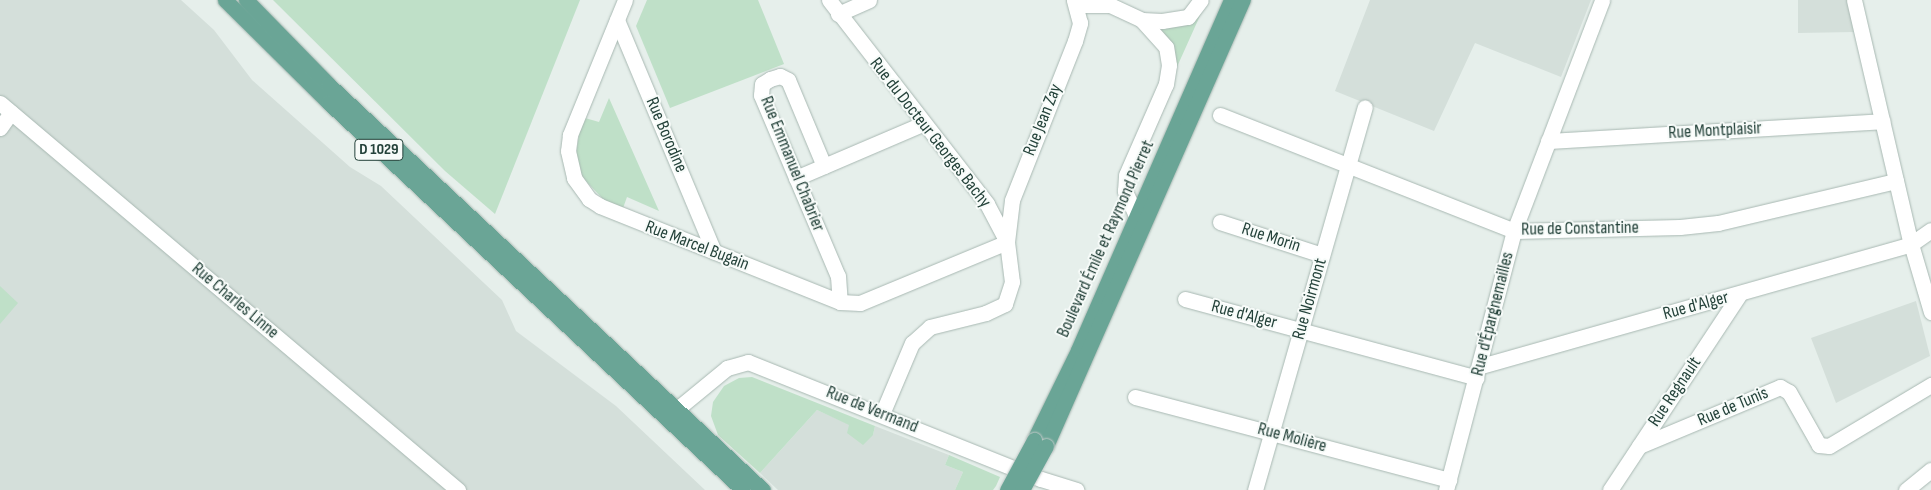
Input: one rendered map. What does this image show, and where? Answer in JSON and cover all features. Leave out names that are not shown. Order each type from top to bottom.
[{"type":"main road","name":"D 1029","points":[[225,0],[321,96],[536,296],[672,413]]},
{"type":"main road","name":"D 1029","points":[[246,0],[328,84],[672,413]]},
{"type":"main road","name":"Boulevard Émile et Raymond Pierret","points":[[1022,490],[1040,443],[1231,0]]},
{"type":"main road","name":"Boulevard Émile et Raymond Pierret","points":[[1006,490],[1040,443],[1243,0]]},
{"type":"main road","points":[[672,413],[743,490]]},
{"type":"main road","points":[[672,413],[764,490]]},
{"type":"street","name":"Rue Marcel Bugain","points":[[625,0],[570,135],[568,151],[574,178],[589,199],[600,206],[840,302],[860,304],[1007,242]]},
{"type":"street","name":"Rue du Docteur Georges Bachy","points":[[829,0],[922,124],[987,204],[1007,242],[1012,282],[1005,304],[986,313],[930,327],[912,343],[882,414]]},
{"type":"street","points":[[838,14],[869,0]]},
{"type":"street","points":[[1142,20],[1188,17],[1201,0]]},
{"type":"street","name":"Rue d'Épargnemailles","points":[[1447,485],[1479,372],[1514,231],[1602,0]]},
{"type":"street","points":[[1854,0],[1911,244],[1931,312]]},
{"type":"street","points":[[1075,2],[1110,5],[1142,20],[1166,47],[1169,65],[1166,84],[1126,175],[1124,191],[1137,218]]},
{"type":"street","name":"Rue Jean Zay","points":[[1007,242],[1012,200],[1075,41],[1080,23],[1075,2]]},
{"type":"street","name":"Rue Borodine","points":[[617,20],[714,252]]},
{"type":"street","name":"Rue Emmanuel Chabrier","points":[[824,166],[788,80],[780,76],[762,84],[761,95],[838,276],[840,302]]},
{"type":"street","points":[[0,128],[6,107]]},
{"type":"street","name":"Rue Charles Linne","points":[[6,107],[458,490]]},
{"type":"street","name":"Rue Noirmont","points":[[1255,490],[1365,107]]},
{"type":"street","name":"Rue de Constantine","points":[[1220,115],[1514,231],[1680,227],[1718,223],[1896,181]]},
{"type":"street","name":"Rue Montplaisir","points":[[1548,141],[1882,121]]},
{"type":"street","points":[[796,178],[922,124]]},
{"type":"street","name":"Rue Morin","points":[[1220,222],[1322,254]]},
{"type":"street","name":"Rue d'Alger","points":[[1185,299],[1300,330],[1479,372],[1911,244],[1931,230]]},
{"type":"street","name":"Rue Regnault","points":[[1610,490],[1739,295]]},
{"type":"street","name":"Rue de Vermand","points":[[672,413],[726,368],[748,362],[1041,479],[1076,490]]},
{"type":"street","name":"Rue de Tunis","points":[[1639,446],[1780,388],[1789,392],[1819,445],[1829,446],[1931,385]]},
{"type":"street","name":"Rue Molière","points":[[1135,397],[1271,433],[1447,485]]},
{"type":"street","points":[[1906,490],[1931,470]]},
{"type":"shaded area","points":[[0,0],[181,0],[214,30],[252,80],[350,167],[381,186],[502,300],[516,331],[616,406],[705,490],[0,490]]},
{"type":"shaded area","points":[[1370,0],[1591,0],[1561,77],[1475,43],[1434,131],[1335,91]]},
{"type":"shaded area","points":[[1798,0],[1847,0],[1854,32],[1798,33]]},
{"type":"shaded area","points":[[1916,301],[1930,356],[1836,403],[1811,338]]},
{"type":"shaded area","points":[[817,410],[873,435],[875,426],[949,455],[945,465],[963,472],[955,490],[778,490],[760,473]]},
{"type":"green space","points":[[273,0],[580,0],[495,214],[445,171]]},
{"type":"green space","points":[[647,0],[758,0],[784,64],[670,108],[636,26]]},
{"type":"green space","points":[[1203,9],[1172,78],[1172,49],[1160,27]]},
{"type":"green space","points":[[609,98],[659,211],[627,197],[622,211],[605,201],[582,177],[576,154],[580,129],[585,118],[599,122]]},
{"type":"green space","points":[[0,286],[18,303],[0,324]]},
{"type":"green space","points":[[752,377],[875,426],[873,435],[863,445],[847,433],[849,425],[817,410],[760,473],[718,435],[711,416],[713,402],[724,386],[739,378]]},
{"type":"green space","points":[[949,455],[1000,477],[996,486],[993,490],[955,490],[963,472],[945,465]]}]
